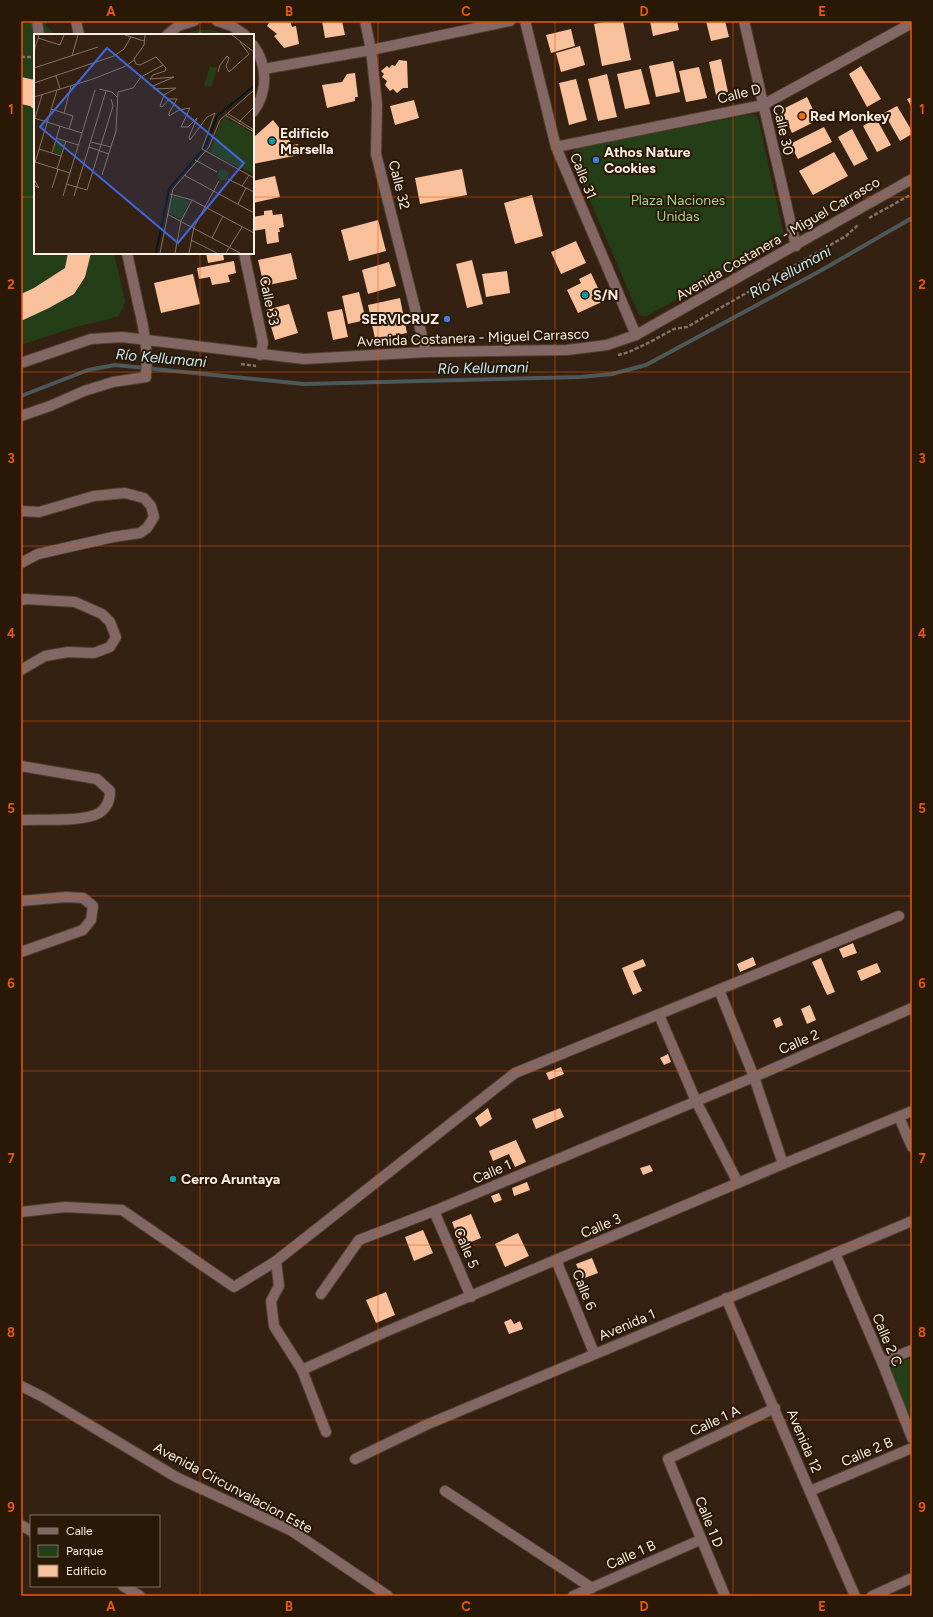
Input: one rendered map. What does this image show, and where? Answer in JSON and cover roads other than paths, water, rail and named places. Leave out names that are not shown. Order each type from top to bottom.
[{"type":"street","points":[[37,21],[39,34]]},
{"type":"street","points":[[76,21],[79,34]]},
{"type":"street","points":[[168,34],[178,26],[194,21]]},
{"type":"street","points":[[217,21],[232,26],[244,34]]},
{"type":"street","name":"Calle 32","points":[[365,21],[371,50],[377,104],[376,154],[426,352]]},
{"type":"street","points":[[264,69],[371,50],[510,21]]},
{"type":"street","name":"Calle 31","points":[[524,21],[556,147],[636,335]]},
{"type":"street","name":"Calle 30","points":[[744,21],[796,246]]},
{"type":"street","name":"Calle D","points":[[556,147],[763,104],[912,23]]},
{"type":"street","points":[[254,46],[258,52],[264,69],[264,88],[258,105],[254,111]]},
{"type":"street","name":"Avenida Costanera - Miguel Carrasco","points":[[21,363],[91,339],[122,338],[304,359],[426,352],[567,350],[589,348],[636,335],[796,246],[912,179]]},
{"type":"street","points":[[21,416],[50,406],[84,391],[113,382],[146,377],[147,354],[145,340],[127,254]]},
{"type":"street","name":"Calle 33","points":[[244,254],[263,343],[260,355]]},
{"type":"street","points":[[21,511],[39,512],[94,496],[125,493],[144,498],[151,506],[154,516],[147,528],[140,533],[113,537],[38,554],[21,562]]},
{"type":"street","points":[[21,600],[75,602],[102,614],[110,622],[116,637],[110,647],[94,654],[68,652],[45,656],[21,670]]},
{"type":"street","points":[[21,766],[97,779],[110,791],[110,800],[100,812],[87,817],[21,820]]},
{"type":"street","points":[[21,901],[66,897],[83,898],[93,906],[91,920],[83,930],[21,952]]},
{"type":"street","points":[[21,1212],[65,1207],[122,1210],[234,1287],[276,1261],[515,1073],[899,916]]},
{"type":"street","points":[[719,990],[754,1077],[783,1164]]},
{"type":"street","name":"Calle 2","points":[[696,1101],[912,1008]]},
{"type":"street","points":[[659,1015],[696,1101],[738,1183]]},
{"type":"street","name":"Calle 1","points":[[322,1294],[359,1240],[434,1211],[696,1101]]},
{"type":"street","name":"Calle 3","points":[[302,1370],[385,1332],[912,1111]]},
{"type":"street","points":[[898,1117],[912,1147]]},
{"type":"street","name":"Calle 5","points":[[434,1211],[471,1297]]},
{"type":"street","name":"Avenida 1","points":[[355,1458],[426,1425],[912,1221]]},
{"type":"street","name":"Calle 2 C","points":[[835,1253],[882,1362],[912,1438]]},
{"type":"street","name":"Calle 6","points":[[556,1260],[594,1354]]},
{"type":"street","points":[[276,1261],[279,1286],[271,1301],[274,1326],[302,1370],[326,1432]]},
{"type":"street","name":"Avenida 12","points":[[726,1298],[855,1596]]},
{"type":"street","points":[[882,1362],[912,1350]]},
{"type":"street","name":"Avenida Circunvalacion Este","points":[[21,1386],[43,1397],[176,1477],[292,1531],[388,1596]]},
{"type":"street","name":"Calle 1 A","points":[[668,1458],[774,1408]]},
{"type":"street","name":"Calle 2 B","points":[[810,1491],[912,1448]]},
{"type":"street","name":"Calle 1 D","points":[[668,1458],[700,1540],[725,1596]]},
{"type":"street","points":[[445,1491],[592,1588]]},
{"type":"street","points":[[21,1525],[30,1530]]},
{"type":"street","name":"Calle 1 B","points":[[573,1596],[700,1540]]},
{"type":"street","points":[[872,1596],[912,1578]]},
{"type":"street","points":[[125,1587],[140,1596]]},
{"type":"waterway","name":"Río Kellumani","points":[[21,396],[88,370],[115,365],[304,384],[580,377],[612,374],[646,365],[820,271],[912,218]]},
{"type":"place","name":"Red Monkey","points":[[802,116]]},
{"type":"place","name":"Edificio Marsella","points":[[272,141]]},
{"type":"place","name":"Athos Nature Cookies","points":[[596,160]]},
{"type":"place","name":"S/N","points":[[585,295]]},
{"type":"place","name":"SERVICRUZ","points":[[447,319]]},
{"type":"place","name":"Cerro Aruntaya","points":[[173,1179]]},
{"type":"park label","name":"Plaza Naciones Unidas","points":[[678,208]]}]
